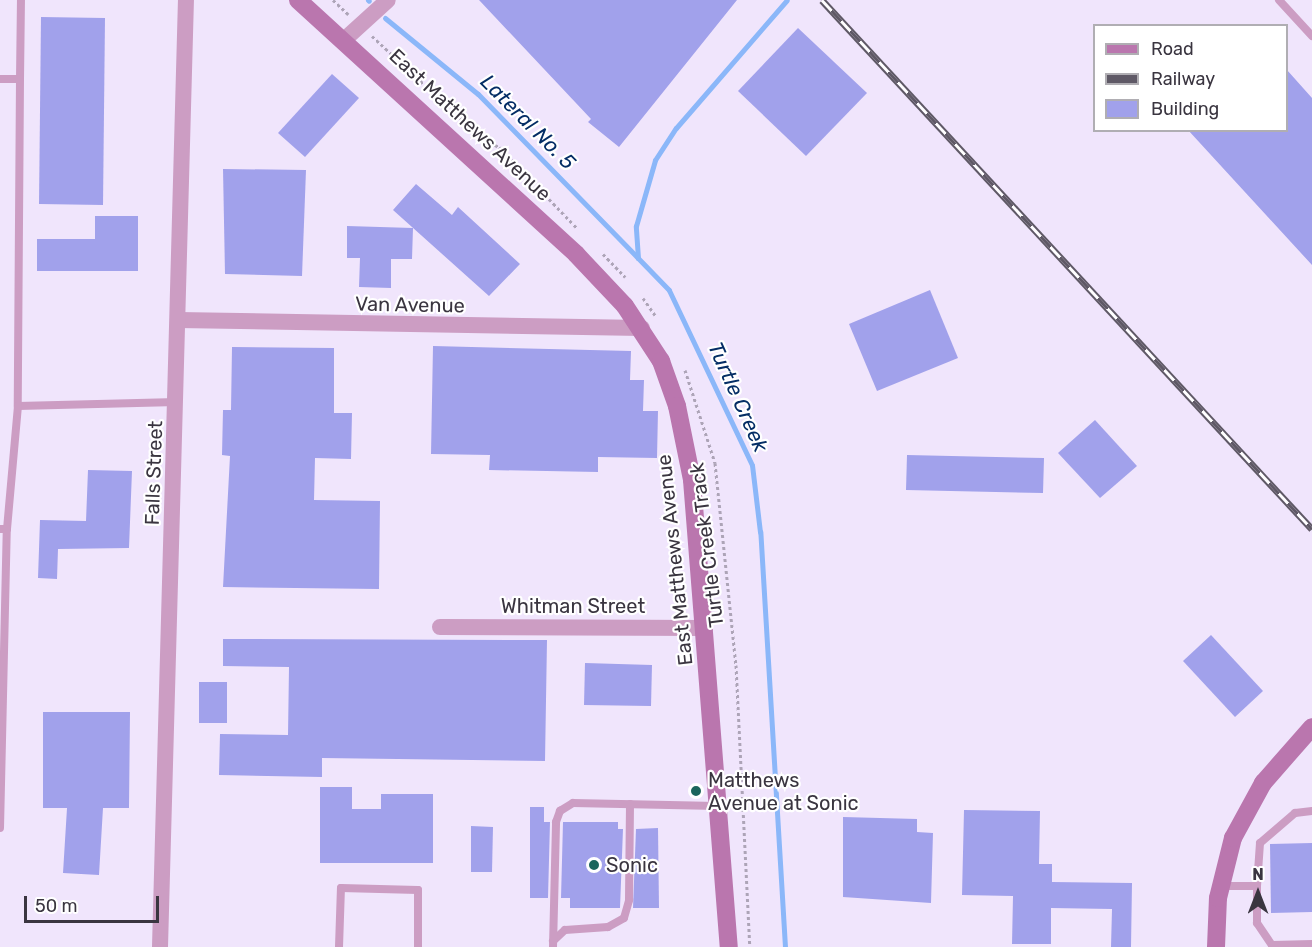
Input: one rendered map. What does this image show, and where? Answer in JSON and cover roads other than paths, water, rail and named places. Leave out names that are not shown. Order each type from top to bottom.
[{"type":"street","name":"Falls Street","points":[[160,947],[177,402],[186,0]]},
{"type":"street","name":"East Matthews Avenue","points":[[298,0],[650,324],[672,388],[687,449],[721,806],[729,947]]},
{"type":"street","points":[[344,40],[388,0]]},
{"type":"street","name":"Van Avenue","points":[[178,320],[650,324]]},
{"type":"street","name":"Whitman Street","points":[[440,627],[705,628]]},
{"type":"street","points":[[1216,947],[1221,886],[1233,838],[1248,806],[1312,727]]},
{"type":"lane","points":[[0,828],[4,529],[18,406],[21,0]]},
{"type":"lane","points":[[1280,0],[1312,36]]},
{"type":"lane","points":[[0,79],[20,80]]},
{"type":"lane","points":[[18,406],[177,402]]},
{"type":"lane","points":[[553,944],[560,811],[573,803],[721,806]]},
{"type":"lane","points":[[553,944],[565,930],[608,927],[624,918],[629,900],[630,804]]},
{"type":"lane","points":[[1312,812],[1295,813],[1260,843],[1257,886],[1257,923],[1272,945],[1312,944]]},
{"type":"lane","points":[[1221,886],[1257,886]]},
{"type":"lane","points":[[339,947],[340,888],[418,890],[418,947]]},
{"type":"waterway","name":"Turtle Creek","points":[[785,947],[760,532],[752,465],[669,290],[638,258],[636,226],[655,160],[676,128],[787,0]]},
{"type":"waterway","name":"Lateral No. 5","points":[[385,18],[478,94],[638,258]]},
{"type":"railway","points":[[822,0],[1312,529]]},
{"type":"place","name":"Matthews Avenue at Sonic","points":[[696,791]]},
{"type":"place","name":"Sonic","points":[[594,865]]}]
